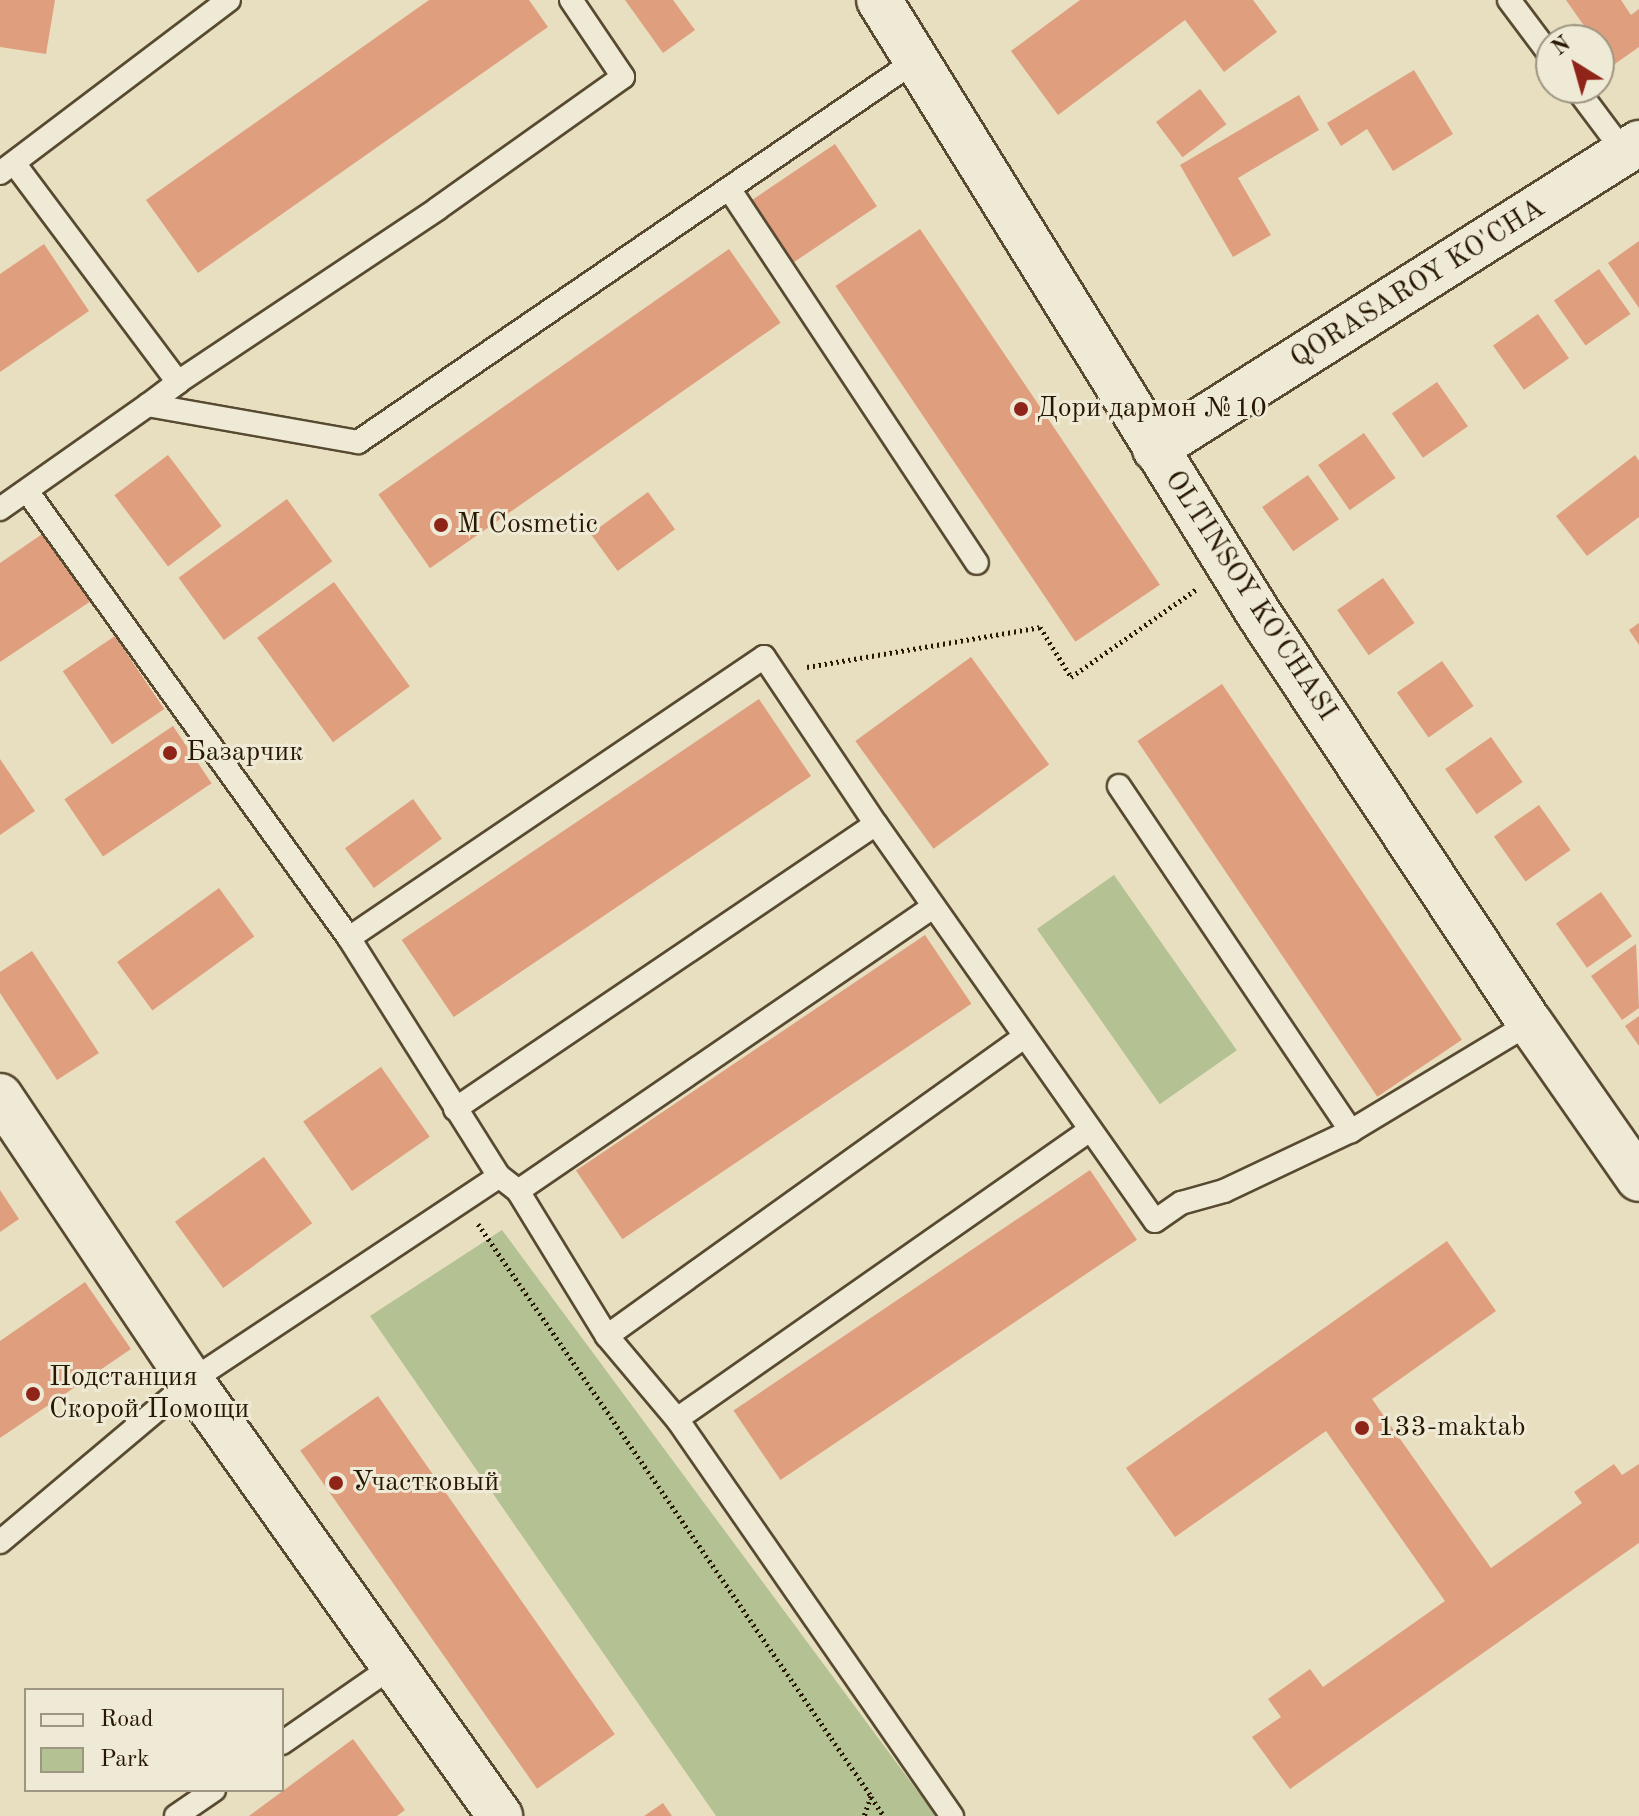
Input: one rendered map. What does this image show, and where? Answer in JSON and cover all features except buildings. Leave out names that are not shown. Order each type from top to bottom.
[{"type":"street","name":"OLTINSOY KO'CHASI","points":[[879,0],[1229,566],[1530,1023],[1639,1179]]},
{"type":"street","name":"QORASAROY KO'CHA","points":[[1155,449],[1632,148]]},
{"type":"street","points":[[0,1096],[191,1381],[500,1816]]},
{"type":"lane","points":[[178,382],[7,168],[229,0]]},
{"type":"lane","points":[[0,509],[178,382],[437,209],[623,77],[571,0]]},
{"type":"lane","points":[[1509,0],[1535,35]]},
{"type":"lane","points":[[148,405],[358,442],[918,59]]},
{"type":"lane","points":[[1591,104],[1632,148]]},
{"type":"lane","points":[[730,190],[977,563]]},
{"type":"lane","points":[[27,491],[349,938],[499,1176],[518,1191],[607,1336],[677,1419],[952,1816]]},
{"type":"lane","points":[[349,938],[764,657],[933,907],[1155,1221],[1181,1203],[1224,1191],[1351,1131],[1530,1023]]},
{"type":"lane","points":[[1119,786],[1351,1131]]},
{"type":"lane","points":[[455,1109],[876,824]]},
{"type":"lane","points":[[518,1191],[933,907]]},
{"type":"lane","points":[[607,1336],[1024,1037]]},
{"type":"lane","points":[[677,1419],[1090,1130]]},
{"type":"lane","points":[[0,1542],[191,1381],[499,1176]]},
{"type":"lane","points":[[284,1742],[393,1666]]},
{"type":"lane","points":[[176,1816],[211,1792]]},
{"type":"path","points":[[774,672],[1040,627],[1071,677],[1229,566]]},
{"type":"path","points":[[463,1200],[884,1816]]},
{"type":"path","points":[[864,1816],[871,1796]]},
{"type":"green space","points":[[1114,875],[1237,1050],[1160,1104],[1037,929]]},
{"type":"green space","points":[[502,1230],[936,1816],[716,1816],[370,1316]]},
{"type":"place","name":"Дори дармон №10","points":[[1021,409]]},
{"type":"place","name":"M Cosmetic","points":[[441,525]]},
{"type":"place","name":"Базарчик","points":[[170,753]]},
{"type":"place","name":"Подстанция Скорой Помощи","points":[[33,1394]]},
{"type":"place","name":"133-maktab","points":[[1362,1428]]},
{"type":"place","name":"Участковый","points":[[336,1483]]}]
